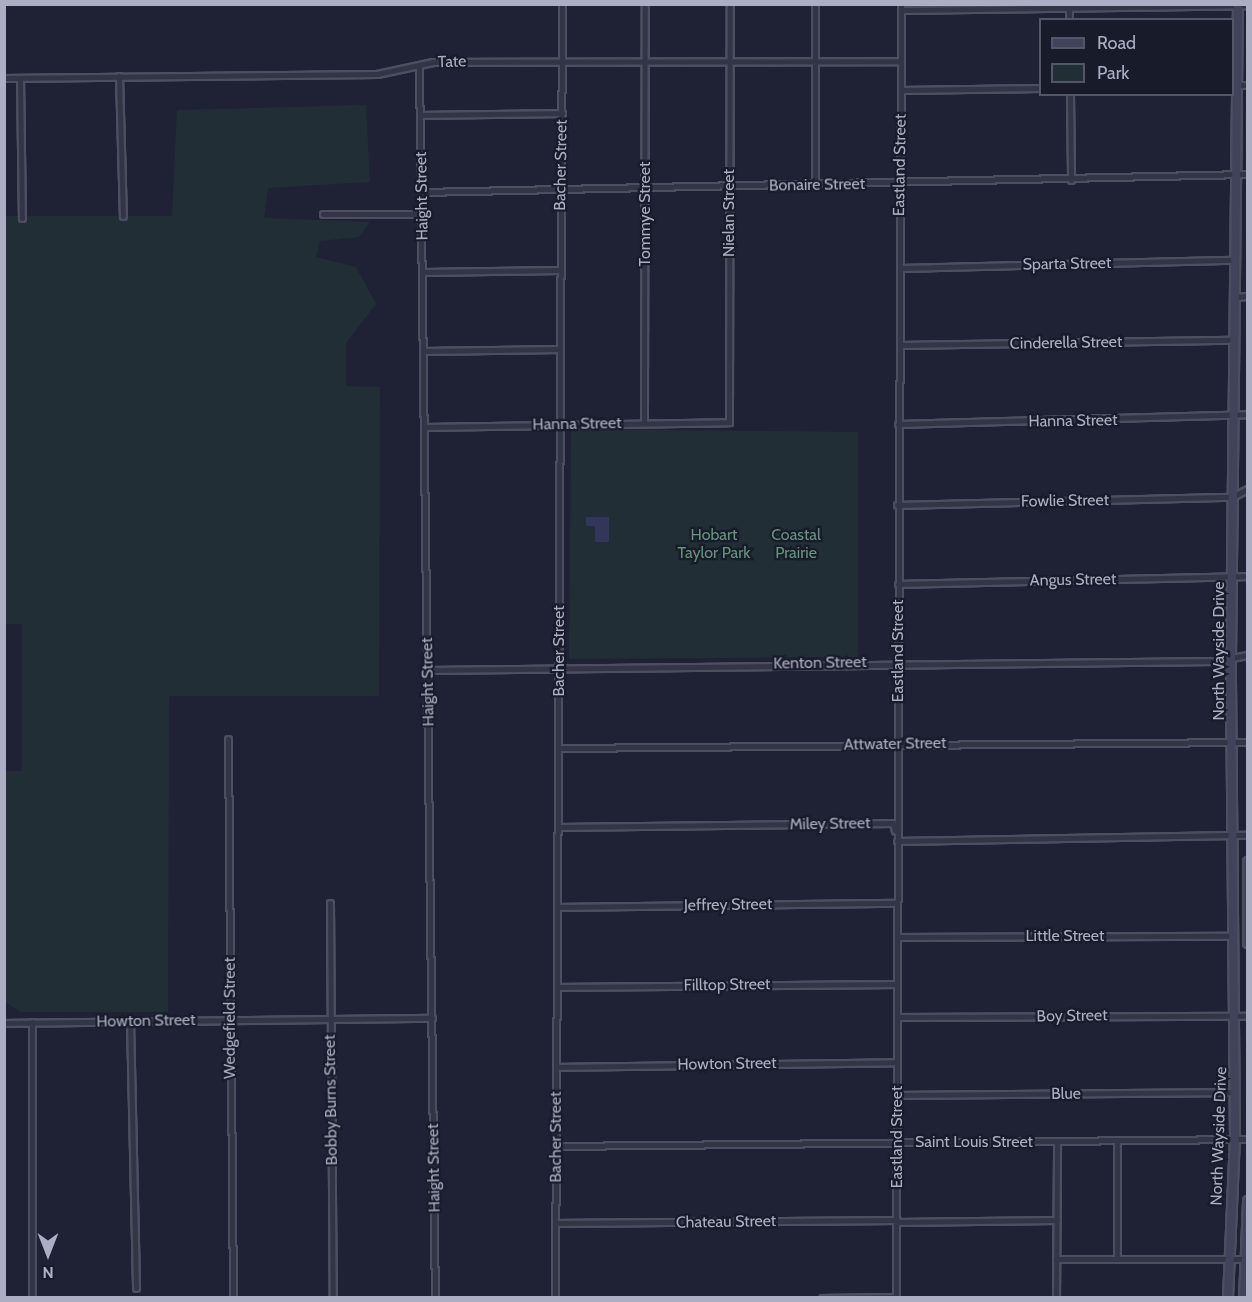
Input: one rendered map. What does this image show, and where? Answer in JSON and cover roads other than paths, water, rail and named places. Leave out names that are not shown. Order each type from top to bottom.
[{"type":"main road","name":"North Wayside Drive","points":[[1228,1298],[1235,1138],[1235,1016],[1231,898],[1231,658],[1234,85],[1238,5]]},
{"type":"main road","points":[[1248,862],[1248,942]]},
{"type":"main road","points":[[1231,898],[1247,898]]},
{"type":"main road","name":"North Wayside Drive","points":[[1244,1298],[1248,1201]]},
{"type":"street","name":"Bacher Street","points":[[555,1298],[562,4]]},
{"type":"street","name":"Tommye Street","points":[[644,423],[645,4]]},
{"type":"street","name":"Nielan Street","points":[[729,422],[730,4]]},
{"type":"street","points":[[815,4],[815,185]]},
{"type":"street","points":[[901,7],[1248,5]]},
{"type":"street","name":"Eastland Street","points":[[896,1297],[897,505],[901,7]]},
{"type":"street","name":"Tate","points":[[4,78],[377,74],[419,66],[552,60],[562,65],[900,61]]},
{"type":"street","name":"Haight Street","points":[[419,66],[435,1298]]},
{"type":"street","points":[[119,76],[123,216]]},
{"type":"street","points":[[20,78],[22,218]]},
{"type":"street","points":[[1234,85],[1248,85]]},
{"type":"street","points":[[901,90],[1039,88]]},
{"type":"street","points":[[1070,96],[1071,180]]},
{"type":"street","points":[[421,115],[562,113]]},
{"type":"street","name":"Bonaire Street","points":[[422,192],[900,184],[1248,174]]},
{"type":"street","points":[[323,214],[422,214]]},
{"type":"street","name":"Sparta Street","points":[[900,268],[1234,260]]},
{"type":"street","points":[[423,272],[560,270]]},
{"type":"street","points":[[1234,297],[1248,296]]},
{"type":"street","name":"Cinderella Street","points":[[900,345],[1233,340]]},
{"type":"street","points":[[424,351],[560,349]]},
{"type":"street","name":"Hanna Street","points":[[898,424],[1233,418],[1248,414]]},
{"type":"street","name":"Hanna Street","points":[[425,428],[729,422]]},
{"type":"street","points":[[1232,497],[1248,489]]},
{"type":"street","name":"Fowlie Street","points":[[897,505],[1232,497]]},
{"type":"street","name":"Angus Street","points":[[898,584],[1248,576]]},
{"type":"street","name":"Kenton Street","points":[[428,670],[898,661],[1231,658],[1248,655]]},
{"type":"street","name":"Wedgefield Street","points":[[228,740],[233,1298]]},
{"type":"street","name":"Attwater Street","points":[[559,748],[1248,742]]},
{"type":"street","name":"Miley Street","points":[[558,827],[893,823],[897,843]]},
{"type":"street","points":[[897,843],[1248,835]]},
{"type":"street","name":"Bobby Burns Street","points":[[330,903],[333,1298]]},
{"type":"street","name":"Jeffrey Street","points":[[558,908],[897,903]]},
{"type":"street","name":"Little Street","points":[[898,937],[1233,936]]},
{"type":"street","name":"Filltop Street","points":[[557,987],[897,984]]},
{"type":"street","name":"Boy Street","points":[[897,1017],[1248,1016]]},
{"type":"street","name":"Howton Street","points":[[4,1023],[432,1018]]},
{"type":"street","points":[[130,1021],[135,1288]]},
{"type":"street","points":[[32,1022],[32,1298]]},
{"type":"street","name":"Howton Street","points":[[556,1067],[897,1062]]},
{"type":"street","name":"Blue","points":[[897,1095],[1235,1092]]},
{"type":"street","name":"Saint Louis Street","points":[[556,1146],[1248,1139]]},
{"type":"street","points":[[1117,1141],[1117,1258]]},
{"type":"street","points":[[1056,1298],[1057,1142]]},
{"type":"street","name":"Chateau Street","points":[[555,1223],[1057,1220]]},
{"type":"street","points":[[1056,1259],[1246,1258]]},
{"type":"street","points":[[822,1298],[896,1297]]},
{"type":"water","points":[[586,517],[609,517],[609,542],[595,542],[595,526],[586,526]]},
{"type":"park label","name":"Hobart Taylor Park","points":[[714,544]]},
{"type":"park label","name":"Coastal Prairie","points":[[796,544]]}]
